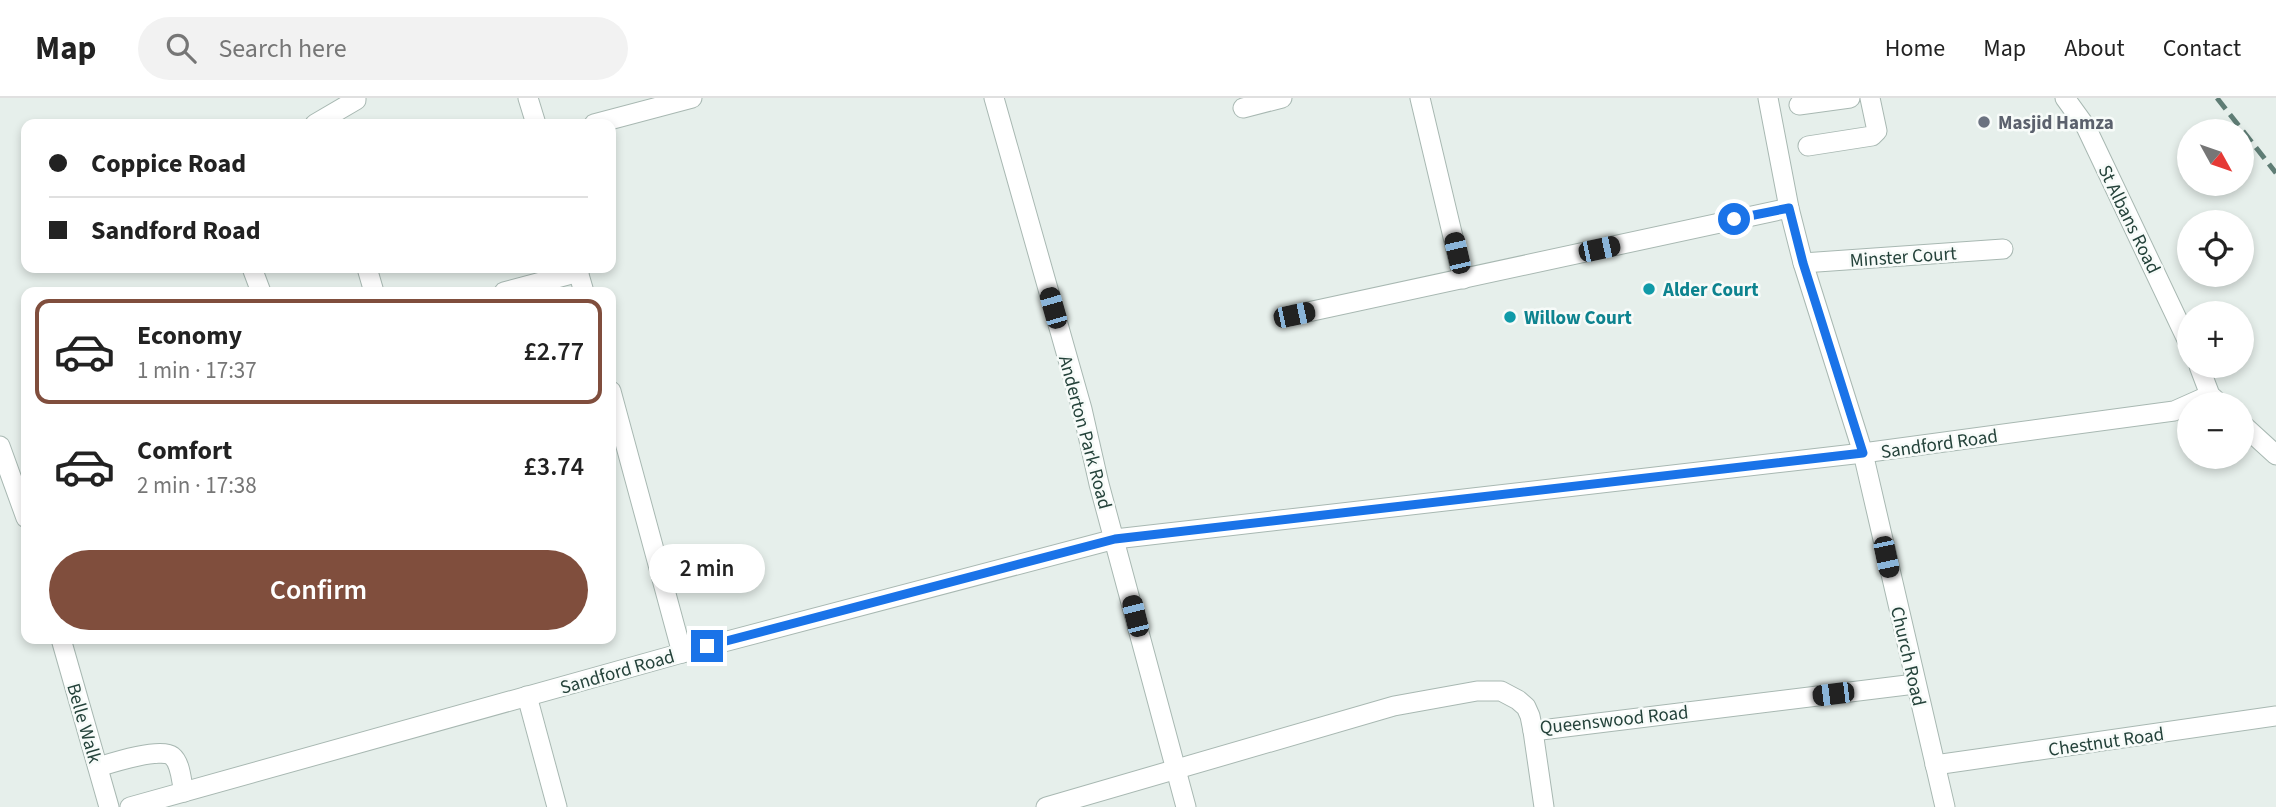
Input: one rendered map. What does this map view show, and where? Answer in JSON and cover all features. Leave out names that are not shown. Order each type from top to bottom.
[{"type":"street","points":[[324,119],[356,98]]},
{"type":"street","points":[[528,98],[534,119]]},
{"type":"street","points":[[613,119],[692,98]]},
{"type":"street","name":"Anderton Park Road","points":[[994,98],[1082,409],[1186,807]]},
{"type":"street","points":[[1242,108],[1282,98]]},
{"type":"street","points":[[1420,98],[1463,279]]},
{"type":"street","name":"Church Road","points":[[1768,98],[1789,208],[1803,263],[1863,453],[1945,807]]},
{"type":"street","points":[[1800,105],[1850,98]]},
{"type":"street","points":[[1808,146],[1872,136],[1877,131],[1870,98]]},
{"type":"street","name":"St Albans Road","points":[[2065,98],[2086,127],[2177,319]]},
{"type":"street","points":[[1294,315],[1789,208]]},
{"type":"street","name":"Minster Court","points":[[1803,263],[2003,248]]},
{"type":"street","points":[[521,287],[568,273]]},
{"type":"street","points":[[616,410],[681,653]]},
{"type":"street","name":"Sandford Road","points":[[130,807],[681,653],[1115,539],[1863,453],[2177,410]]},
{"type":"street","points":[[2254,435],[2276,455]]},
{"type":"street","points":[[0,446],[21,501]]},
{"type":"street","name":"Belle Walk","points":[[62,644],[109,807]]},
{"type":"street","name":"Queenswood Road","points":[[1175,770],[1394,706],[1476,691],[1501,691],[1518,700],[1530,716],[1533,731],[1915,684]]},
{"type":"street","points":[[527,696],[557,807]]},
{"type":"street","name":"Chestnut Road","points":[[1935,765],[2276,716]]},
{"type":"street","points":[[1533,731],[1541,806]]},
{"type":"street","points":[[98,767],[134,755],[147,757],[166,753],[174,757],[184,792]]},
{"type":"street","points":[[1046,807],[1175,770]]},
{"type":"railway","points":[[2217,98],[2276,173]]},
{"type":"place","name":"Masjid Hamza","points":[[1984,122]]},
{"type":"place","name":"Alder Court","points":[[1649,289]]},
{"type":"place","name":"Willow Court","points":[[1510,317]]},
{"type":"route","points":[[707,646],[1115,539],[1863,453],[1803,263],[1789,208],[1734,219]]}]
